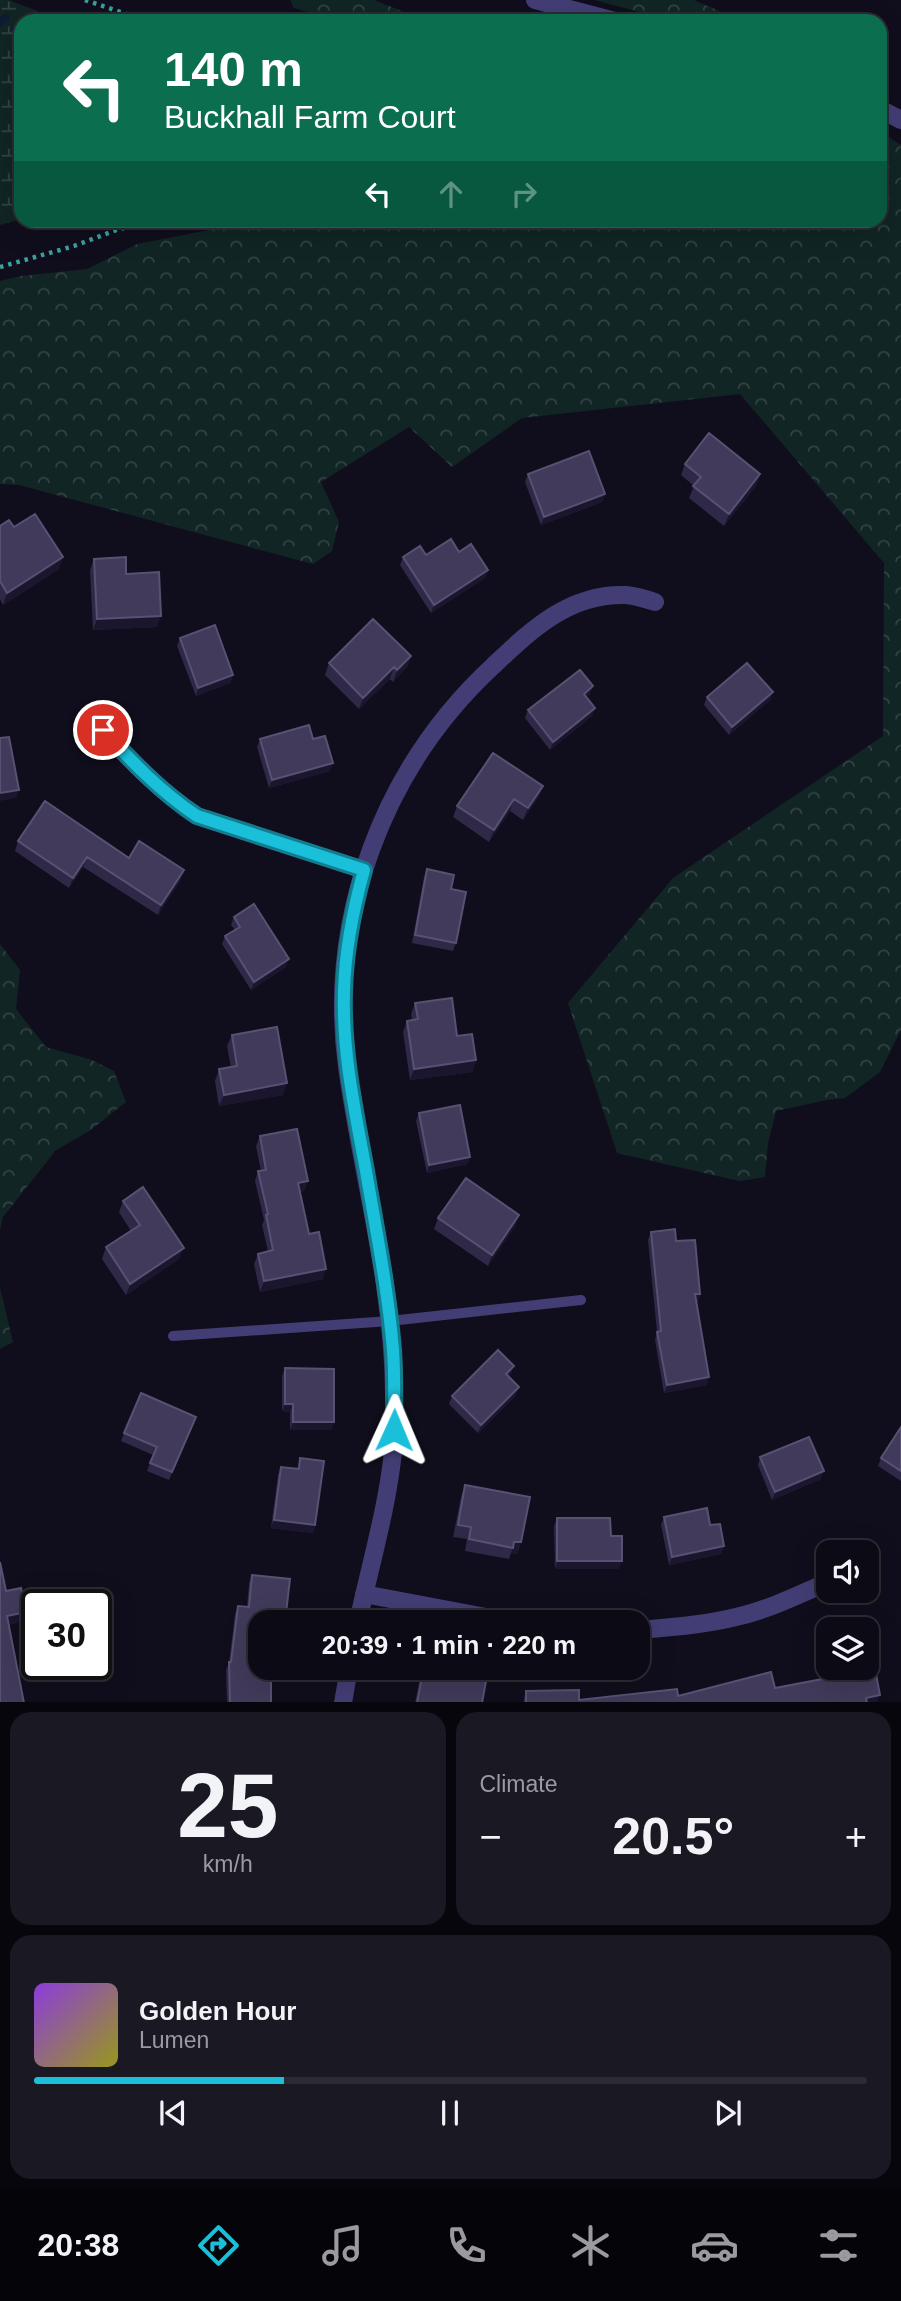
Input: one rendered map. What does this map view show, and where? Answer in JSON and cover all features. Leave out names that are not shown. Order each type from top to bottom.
[{"type":"street","points":[[535,0],[588,14]]},
{"type":"street","points":[[361,1610],[394,1450],[390,1321],[347,1066],[344,1025],[347,949],[364,870],[380,825],[410,765],[443,718],[490,668],[538,624],[566,606],[597,597],[627,595],[655,601]]},
{"type":"street","points":[[103,730],[172,800],[197,816],[364,870]]},
{"type":"street","points":[[650,1629],[737,1617],[816,1588]]},
{"type":"street","points":[[364,1594],[449,1610]]},
{"type":"street","points":[[344,1702],[347,1680]]},
{"type":"lane","points":[[173,1336],[390,1321],[581,1300]]},
{"type":"path","points":[[85,0],[126,14]]},
{"type":"path","points":[[0,267],[74,246],[123,228]]},
{"type":"green space","points":[[0,0],[9,0],[45,14],[14,14],[14,221],[0,225]]},
{"type":"green space","points":[[290,0],[374,0],[409,14],[315,14],[294,8]]},
{"type":"green space","points":[[595,0],[694,0],[728,14],[647,14]]},
{"type":"green space","points":[[887,136],[901,145],[901,1030],[880,1072],[845,1098],[776,1111],[768,1143],[765,1177],[739,1181],[617,1153],[568,1003],[673,878],[883,736],[884,563],[740,394],[522,418],[452,467],[409,427],[321,482],[339,522],[332,551],[313,564],[19,485],[0,484],[0,281],[87,269],[137,244],[220,228],[887,228]]},
{"type":"green space","points":[[0,944],[20,970],[16,1009],[46,1047],[92,1060],[114,1071],[126,1102],[91,1130],[56,1150],[3,1217],[0,1230]]},
{"type":"green space","points":[[0,1288],[13,1342],[0,1349]]},
{"type":"building","points":[[709,433],[760,474],[729,514],[693,486],[701,477],[685,464]]},
{"type":"building","points":[[589,451],[605,494],[544,517],[528,474]]},
{"type":"building","points":[[35,514],[63,557],[7,593],[0,581],[0,526],[9,520],[14,527]]},
{"type":"building","points":[[451,539],[459,552],[471,544],[488,570],[434,605],[403,557],[420,546],[426,555]]},
{"type":"building","points":[[126,557],[126,574],[159,572],[161,616],[97,619],[94,559]]},
{"type":"building","points":[[373,619],[411,656],[397,670],[394,667],[363,698],[329,663]]},
{"type":"building","points":[[215,625],[233,675],[198,688],[180,638]]},
{"type":"building","points":[[747,663],[773,692],[732,727],[707,697]]},
{"type":"building","points":[[580,670],[593,686],[584,694],[595,708],[553,742],[528,710]]},
{"type":"building","points":[[309,725],[313,739],[325,736],[333,763],[272,780],[260,739]]},
{"type":"building","points":[[9,737],[19,790],[0,793],[0,738]]},
{"type":"building","points":[[493,753],[543,786],[528,808],[514,799],[494,830],[457,806]]},
{"type":"building","points":[[45,801],[129,858],[139,841],[184,870],[161,905],[87,857],[73,878],[18,841]]},
{"type":"building","points":[[427,869],[454,875],[451,889],[466,892],[456,943],[415,935]]},
{"type":"building","points":[[254,904],[289,959],[254,982],[225,936],[240,927],[234,917]]},
{"type":"building","points":[[452,998],[457,1036],[472,1034],[476,1060],[414,1069],[407,1021],[418,1019],[415,1003]]},
{"type":"building","points":[[277,1027],[287,1083],[224,1095],[219,1069],[237,1066],[232,1035]]},
{"type":"building","points":[[460,1105],[470,1157],[429,1165],[419,1113]]},
{"type":"building","points":[[297,1129],[308,1181],[298,1183],[309,1234],[319,1232],[326,1269],[264,1281],[258,1254],[273,1250],[258,1171],[266,1170],[260,1136]]},
{"type":"building","points":[[466,1178],[519,1215],[492,1255],[438,1218]]},
{"type":"building","points":[[143,1187],[184,1248],[130,1284],[106,1247],[140,1225],[123,1201]]},
{"type":"building","points":[[675,1229],[676,1241],[695,1240],[700,1294],[695,1294],[709,1377],[667,1385],[657,1332],[661,1331],[651,1232]]},
{"type":"building","points":[[498,1350],[514,1366],[506,1374],[519,1387],[481,1425],[452,1396]]},
{"type":"building","points":[[285,1368],[334,1369],[334,1422],[293,1422],[293,1404],[285,1404]]},
{"type":"building","points":[[141,1393],[196,1417],[172,1472],[150,1463],[157,1447],[124,1433]]},
{"type":"building","points":[[901,1427],[901,1471],[881,1458]]},
{"type":"building","points":[[809,1437],[824,1471],[775,1492],[760,1457]]},
{"type":"building","points":[[300,1458],[324,1461],[315,1525],[274,1520],[281,1467],[299,1469]]},
{"type":"building","points":[[465,1485],[530,1497],[521,1542],[514,1542],[513,1548],[469,1539],[471,1527],[458,1525]]},
{"type":"building","points":[[707,1508],[710,1525],[720,1524],[724,1546],[672,1557],[664,1517]]},
{"type":"building","points":[[557,1518],[610,1518],[611,1536],[622,1536],[622,1561],[557,1561]]},
{"type":"building","points":[[0,1562],[6,1591],[21,1589],[21,1613],[7,1616],[24,1702],[0,1702]]},
{"type":"building","points":[[252,1575],[290,1579],[286,1610],[248,1610],[248,1680],[271,1680],[271,1702],[230,1702],[229,1662],[238,1606],[249,1607]]},
{"type":"building","points":[[771,1672],[775,1688],[817,1680],[877,1680],[880,1695],[866,1698],[867,1702],[526,1702],[526,1691],[579,1690],[579,1700],[677,1689],[678,1696]]},
{"type":"building","points":[[421,1680],[486,1680],[482,1702],[417,1702]]},
{"type":"waterway","points":[[0,22],[5,18]]},
{"type":"route","points":[[103,730],[172,800],[197,816],[364,870],[347,949],[344,1025],[347,1066],[390,1321],[394,1430]]}]
